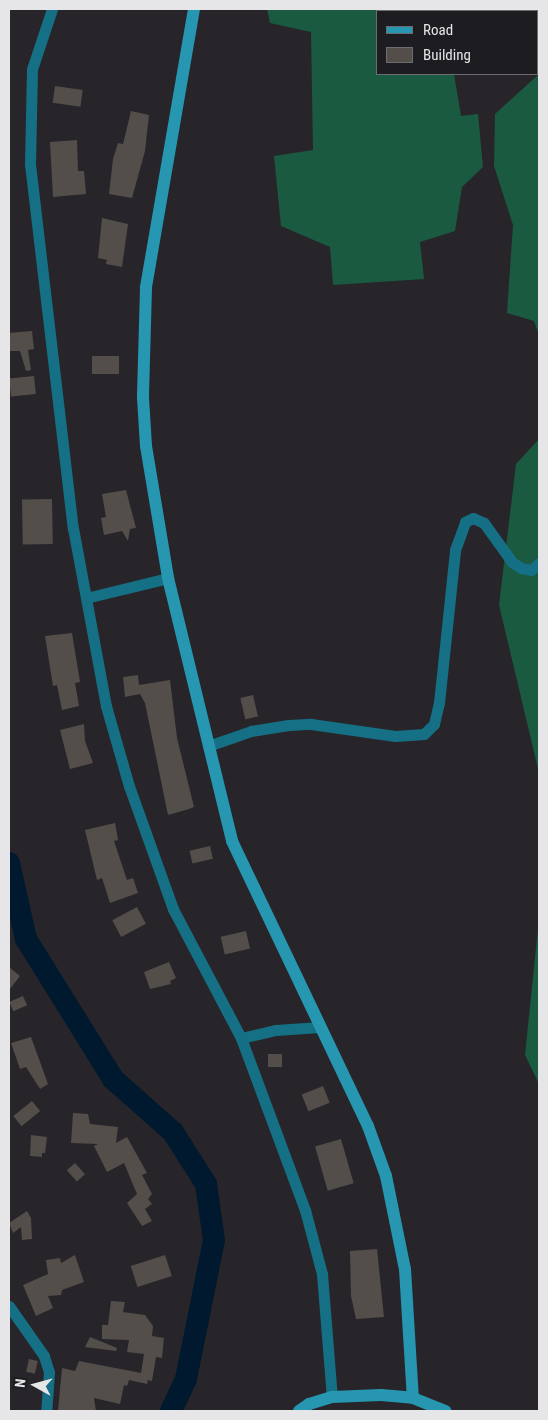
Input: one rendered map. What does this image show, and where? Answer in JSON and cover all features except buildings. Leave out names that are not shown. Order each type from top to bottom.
[{"type":"street","points":[[52,9],[32,69],[30,164],[73,528],[106,706],[129,786],[172,909],[241,1038],[282,1144],[322,1274],[332,1397]]},
{"type":"street","points":[[194,9],[146,288],[145,430],[168,578],[208,746],[240,861],[368,1126],[386,1176],[405,1269],[413,1398]]},
{"type":"street","points":[[208,746],[251,731],[289,725],[311,724],[395,736],[424,734],[434,724],[439,703],[451,613],[454,550],[465,522],[473,518],[484,523],[512,562],[521,568],[531,570],[539,563]]},
{"type":"street","points":[[86,598],[168,578]]},
{"type":"street","points":[[241,1038],[276,1030],[320,1027]]},
{"type":"street","points":[[9,1306],[44,1356],[49,1372],[46,1411]]},
{"type":"street","points":[[299,1411],[309,1404],[332,1397],[381,1394],[413,1398],[446,1411]]},
{"type":"green space","points":[[267,9],[443,9],[376,10],[376,75],[454,75],[461,116],[478,114],[483,167],[462,187],[455,231],[420,242],[424,279],[333,285],[330,247],[281,226],[274,156],[313,150],[311,32],[270,23]]},
{"type":"green space","points":[[538,75],[539,335],[534,321],[507,313],[513,225],[494,166],[495,114]]},
{"type":"green space","points":[[539,439],[539,773],[499,605],[516,464]]},
{"type":"green space","points":[[539,919],[539,1084],[525,1055]]},
{"type":"waterway","points":[[9,863],[26,939],[113,1079],[173,1132],[206,1184],[214,1240],[186,1379],[171,1411]]}]
